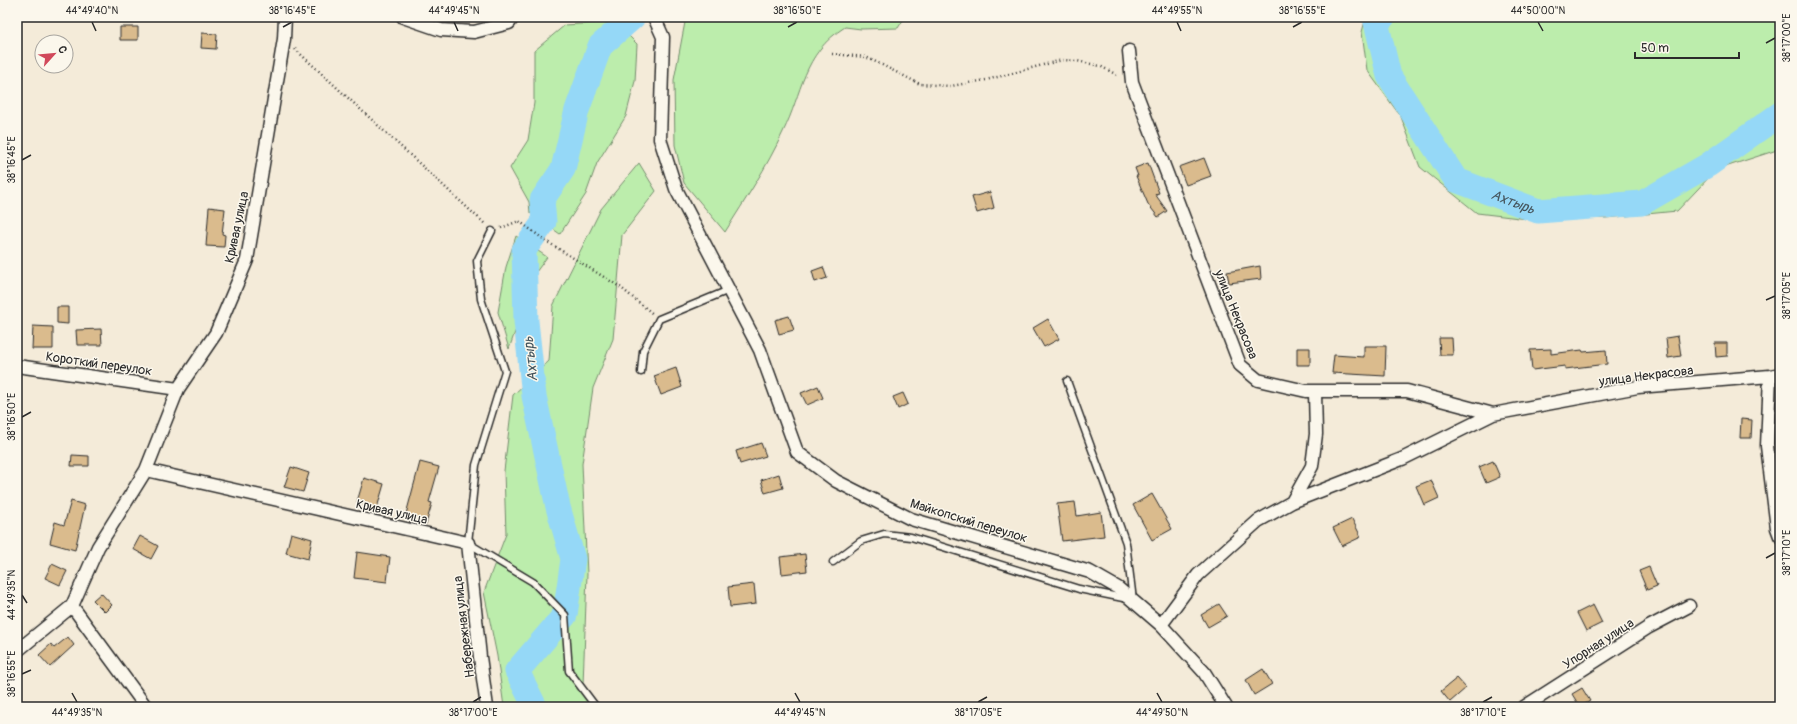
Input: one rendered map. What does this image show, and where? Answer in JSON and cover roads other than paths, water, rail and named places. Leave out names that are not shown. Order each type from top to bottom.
[{"type":"street","name":"Кривая улица","points":[[17,651],[72,606],[98,547],[146,470],[178,389],[216,333],[247,260],[284,39],[285,17]]},
{"type":"street","points":[[403,17],[441,30],[474,32],[509,23],[514,17]]},
{"type":"street","name":"Майкопский переулок","points":[[654,17],[663,37],[660,139],[676,189],[760,350],[797,452],[836,481],[911,519],[1090,572],[1118,588],[1161,625],[1204,672],[1226,707]]},
{"type":"street","name":"улица Некрасова","points":[[1129,51],[1132,82],[1240,365],[1258,380],[1315,392],[1407,391],[1492,414]]},
{"type":"street","name":"Короткий переулок","points":[[17,366],[178,389]]},
{"type":"street","points":[[1775,375],[1767,446],[1777,528],[1780,536]]},
{"type":"street","name":"улица Некрасова","points":[[1161,625],[1198,575],[1258,521],[1292,502],[1402,459],[1492,414],[1638,387],[1775,375]]},
{"type":"street","points":[[1292,502],[1312,466],[1316,434],[1315,392]]},
{"type":"street","name":"Кривая улица","points":[[146,470],[468,543]]},
{"type":"street","name":"Набережная улица","points":[[468,543],[480,658],[488,707]]},
{"type":"street","points":[[72,606],[146,707]]},
{"type":"street","name":"Упорная улица","points":[[1524,707],[1649,627],[1689,606]]},
{"type":"lane","points":[[492,231],[477,261],[481,299],[505,370],[476,465],[468,543],[532,582],[565,615],[569,671],[596,707]]},
{"type":"lane","points":[[641,372],[643,351],[659,319],[729,290]]},
{"type":"lane","points":[[833,562],[861,541],[884,534],[911,537],[1079,589],[1133,600],[1126,543],[1067,381]]},
{"type":"waterway","name":"Ахтырь","points":[[535,707],[517,671],[565,615],[573,559],[558,507],[534,396],[526,321],[524,250],[544,222],[542,200],[563,169],[577,110],[600,46],[633,17]]},
{"type":"waterway","name":"Ахтырь","points":[[1383,17],[1376,22],[1389,76],[1456,180],[1538,211],[1642,203],[1708,165],[1780,114]]}]
